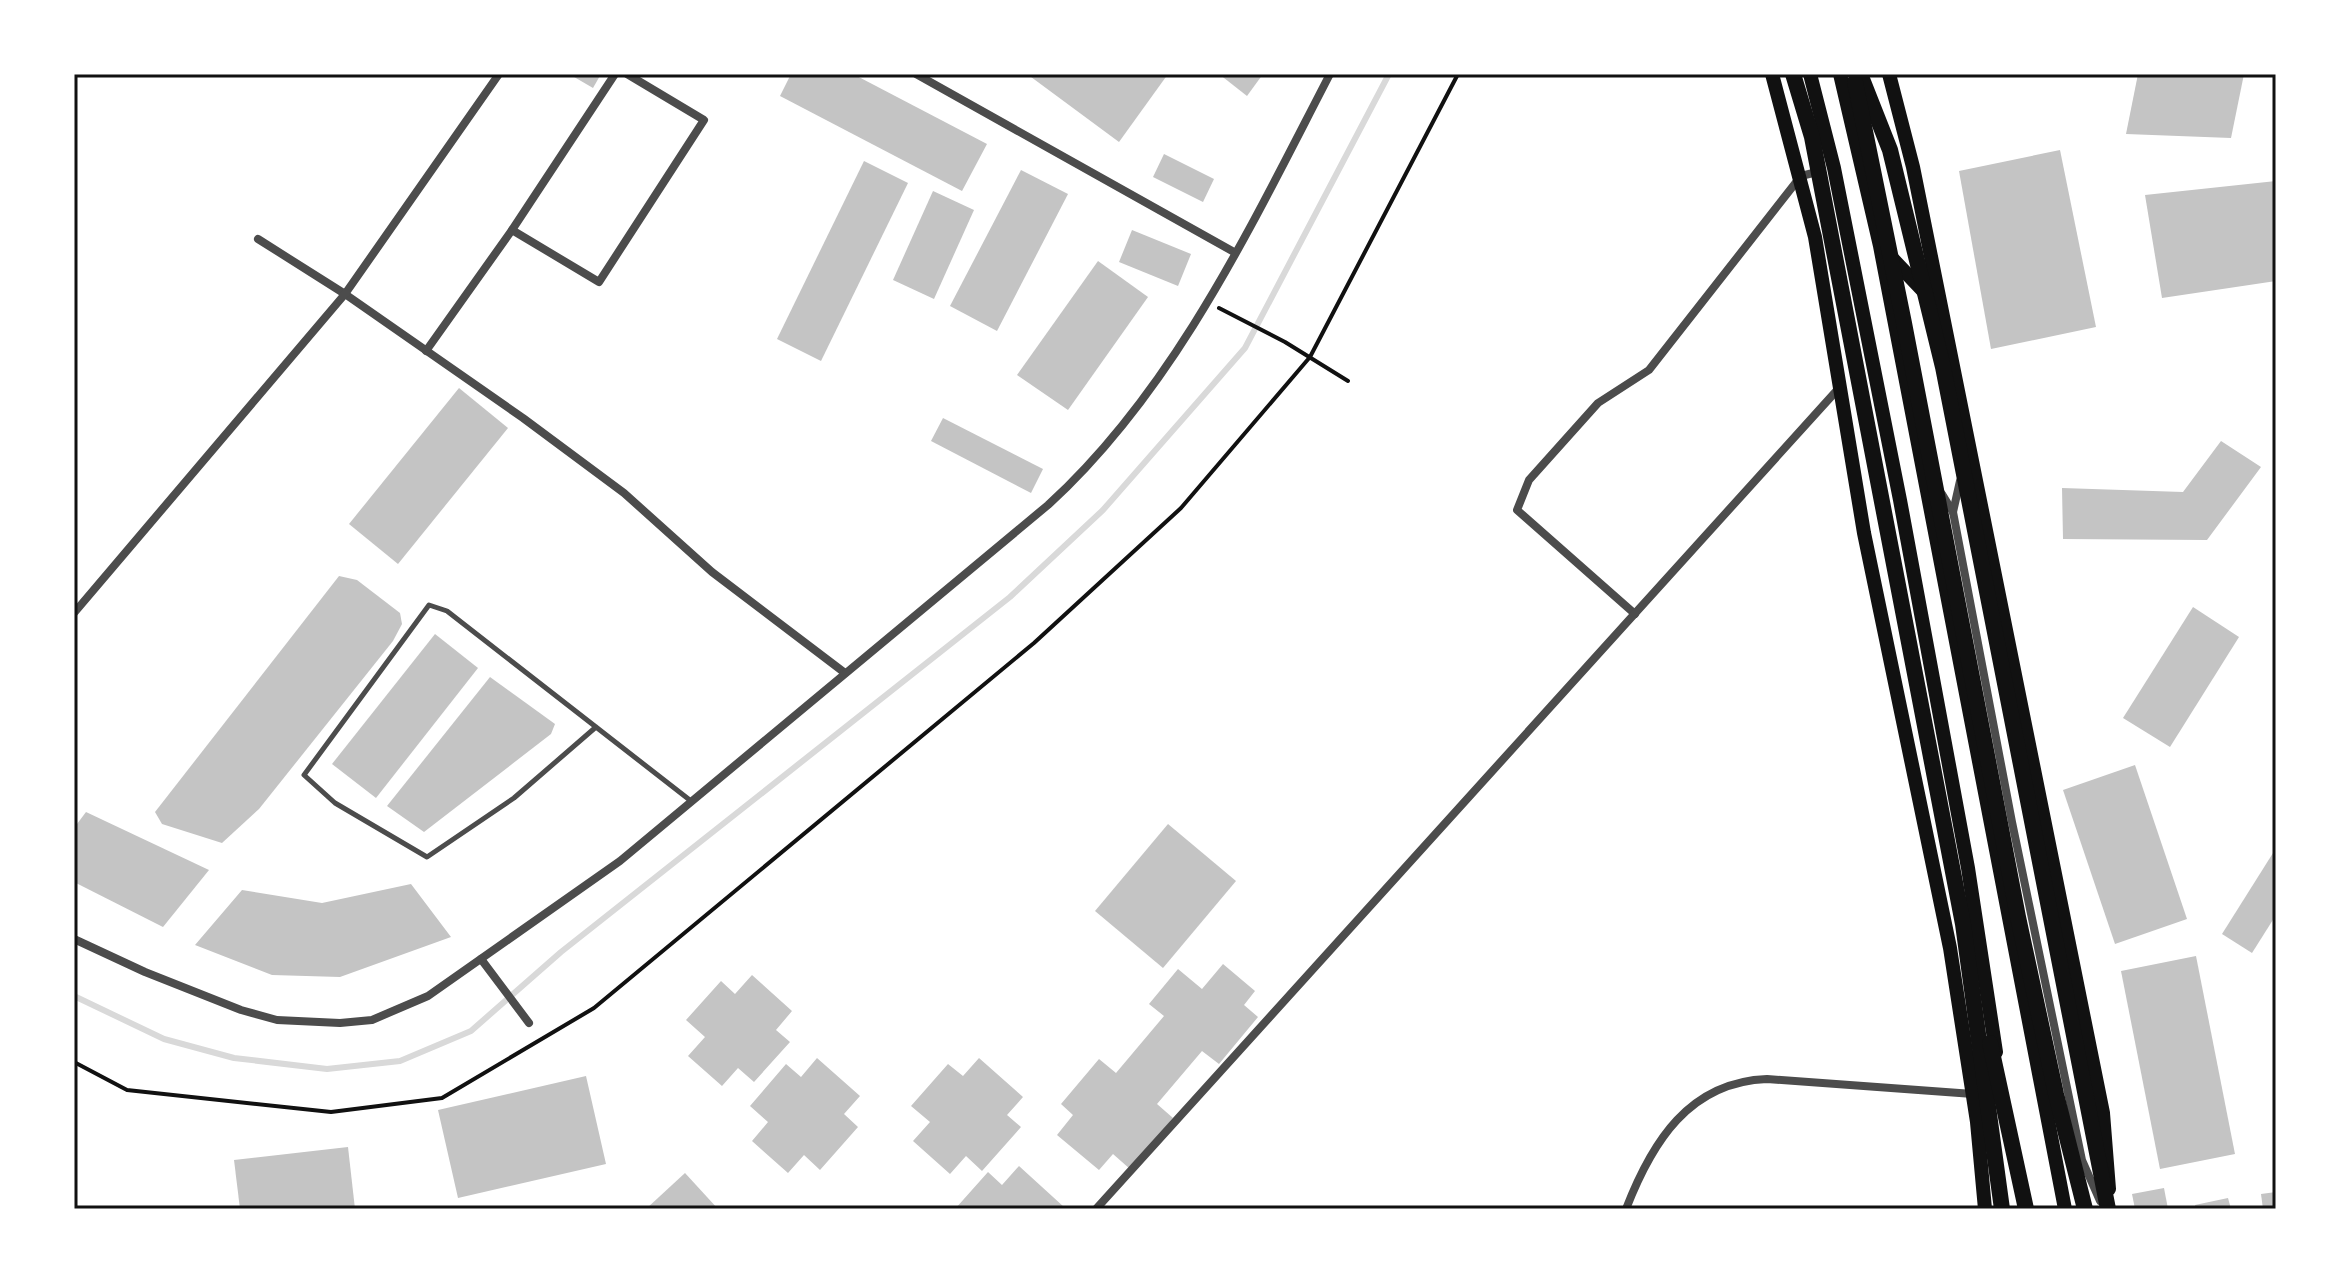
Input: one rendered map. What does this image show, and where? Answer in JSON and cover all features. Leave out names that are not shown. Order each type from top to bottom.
[{"type":"highway","points":[[1793,74],[1812,137],[1963,924],[2026,1209]]},
{"type":"highway","points":[[1853,74],[1902,309],[2018,917],[2056,1094],[2085,1209]]},
{"type":"highway","points":[[1860,74],[1890,150],[1943,367],[2107,1209]]},
{"type":"highway","points":[[1963,924],[2002,1209]]},
{"type":"main road","points":[[1772,74],[1815,237],[1864,533],[1950,948],[1973,1094],[1985,1209]]},
{"type":"main road","points":[[1810,74],[1834,168],[1900,500],[1968,868],[1991,1023],[2032,1209]]},
{"type":"main road","points":[[1840,74],[1880,246],[2002,893],[2067,1209]]},
{"type":"main road","points":[[1889,74],[1913,167],[2103,1113],[2107,1209]]},
{"type":"main road","points":[[1880,246],[1941,310]]},
{"type":"main road","points":[[1925,827],[1968,868]]},
{"type":"main road","points":[[1950,948],[2015,1135],[2020,1209]]},
{"type":"street","points":[[74,613],[345,294],[499,74]]},
{"type":"street","points":[[426,351],[512,230],[615,74]]},
{"type":"street","points":[[512,230],[599,282],[704,120],[627,74]]},
{"type":"street","points":[[916,74],[1234,252]]},
{"type":"street","points":[[74,939],[145,972],[241,1010],[277,1020],[307,1023],[372,1020],[428,996],[620,861],[1085,471],[1145,394],[1206,302],[1330,74]]},
{"type":"street","points":[[1635,614],[1517,510],[1529,480],[1598,403],[1649,370],[1801,176],[1834,168]]},
{"type":"street","points":[[258,239],[345,294],[624,493],[712,572],[845,673]]},
{"type":"street","points":[[1096,1209],[1839,388]]},
{"type":"street","points":[[1953,512],[1969,446]]},
{"type":"street","points":[[1922,462],[1953,512],[2012,822],[2082,1160],[2107,1209]]},
{"type":"street","points":[[481,959],[529,1023]]},
{"type":"street","points":[[1626,1209],[1645,1165],[1676,1119],[1712,1092],[1735,1082],[1767,1079],[1973,1094]]},
{"type":"street","points":[[2067,1209],[2082,1160]]},
{"type":"lane","points":[[596,727],[514,798],[427,857],[335,803],[304,775],[429,605],[447,611],[596,727],[691,801]]},
{"type":"path","points":[[74,1062],[127,1090],[331,1112],[442,1098],[594,1008],[1034,643],[1181,508],[1310,357],[1458,74]]},
{"type":"path","points":[[1206,302],[1285,342],[1348,381]]},
{"type":"building","points":[[569,74],[601,74],[593,88]]},
{"type":"building","points":[[791,74],[853,74],[987,144],[962,191],[780,96]]},
{"type":"building","points":[[1027,74],[1168,74],[1119,142]]},
{"type":"building","points":[[1219,74],[1263,74],[1247,96]]},
{"type":"building","points":[[2138,74],[2244,74],[2231,138],[2126,134]]},
{"type":"building","points":[[2060,150],[2096,327],[1991,349],[1959,171]]},
{"type":"building","points":[[1164,154],[1214,179],[1203,202],[1153,177]]},
{"type":"building","points":[[864,161],[908,183],[821,361],[777,339]]},
{"type":"building","points":[[1021,170],[1068,194],[997,331],[950,306]]},
{"type":"building","points":[[2276,181],[2276,281],[2162,298],[2145,195]]},
{"type":"building","points":[[933,191],[974,210],[934,299],[893,280]]},
{"type":"building","points":[[1132,230],[1191,254],[1178,286],[1119,262]]},
{"type":"building","points":[[1098,261],[1148,297],[1068,410],[1017,375]]},
{"type":"building","points":[[459,388],[508,428],[398,564],[349,524]]},
{"type":"building","points":[[943,418],[1043,469],[1031,493],[931,441]]},
{"type":"building","points":[[2221,441],[2261,467],[2207,540],[2063,539],[2062,488],[2183,492]]},
{"type":"building","points":[[339,576],[357,580],[400,613],[402,624],[393,641],[259,809],[222,843],[162,824],[155,812]]},
{"type":"building","points":[[2193,607],[2239,637],[2170,747],[2123,718]]},
{"type":"building","points":[[435,634],[478,668],[376,798],[332,764]]},
{"type":"building","points":[[490,677],[555,724],[551,734],[424,832],[387,806]]},
{"type":"building","points":[[2135,765],[2187,919],[2115,944],[2063,790]]},
{"type":"building","points":[[86,812],[209,870],[163,927],[74,882],[74,828]]},
{"type":"building","points":[[1168,824],[1236,881],[1163,968],[1095,911]]},
{"type":"building","points":[[2273,853],[2276,855],[2276,915],[2252,953],[2222,934]]},
{"type":"building","points":[[411,884],[451,937],[340,977],[272,975],[195,945],[242,890],[322,903]]},
{"type":"building","points":[[2196,956],[2235,1154],[2160,1169],[2121,971]]},
{"type":"building","points":[[1223,964],[1255,991],[1244,1005],[1258,1017],[1219,1064],[1202,1051],[1157,1104],[1173,1118],[1130,1169],[1113,1154],[1099,1170],[1057,1135],[1073,1115],[1061,1104],[1099,1059],[1116,1073],[1164,1016],[1149,1004],[1178,969],[1202,989]]},
{"type":"building","points":[[752,975],[792,1011],[776,1030],[790,1042],[754,1082],[738,1068],[722,1086],[688,1056],[705,1037],[686,1020],[721,981],[735,994]]},
{"type":"building","points":[[817,1058],[860,1096],[844,1114],[858,1127],[820,1170],[804,1155],[788,1173],[752,1141],[768,1122],[750,1106],[786,1064],[801,1077]]},
{"type":"building","points":[[979,1058],[1023,1097],[1007,1115],[1021,1127],[982,1171],[966,1156],[950,1174],[913,1141],[930,1122],[911,1106],[948,1064],[963,1076]]},
{"type":"building","points":[[586,1076],[606,1164],[458,1198],[438,1110]]},
{"type":"building","points":[[348,1147],[355,1209],[240,1209],[234,1160]]},
{"type":"building","points":[[1019,1166],[1064,1207],[955,1209],[988,1172],[1002,1185]]},
{"type":"building","points":[[685,1173],[718,1209],[646,1209]]},
{"type":"building","points":[[2164,1188],[2168,1209],[2135,1209],[2132,1194]]},
{"type":"building","points":[[2276,1192],[2276,1209],[2263,1209],[2261,1194]]},
{"type":"building","points":[[2228,1198],[2231,1209],[2196,1209],[2195,1205]]},
{"type":"waterway","points":[[74,996],[164,1039],[234,1058],[327,1069],[400,1061],[471,1031],[561,952],[1010,597],[1103,510],[1245,348],[1389,74]]}]
